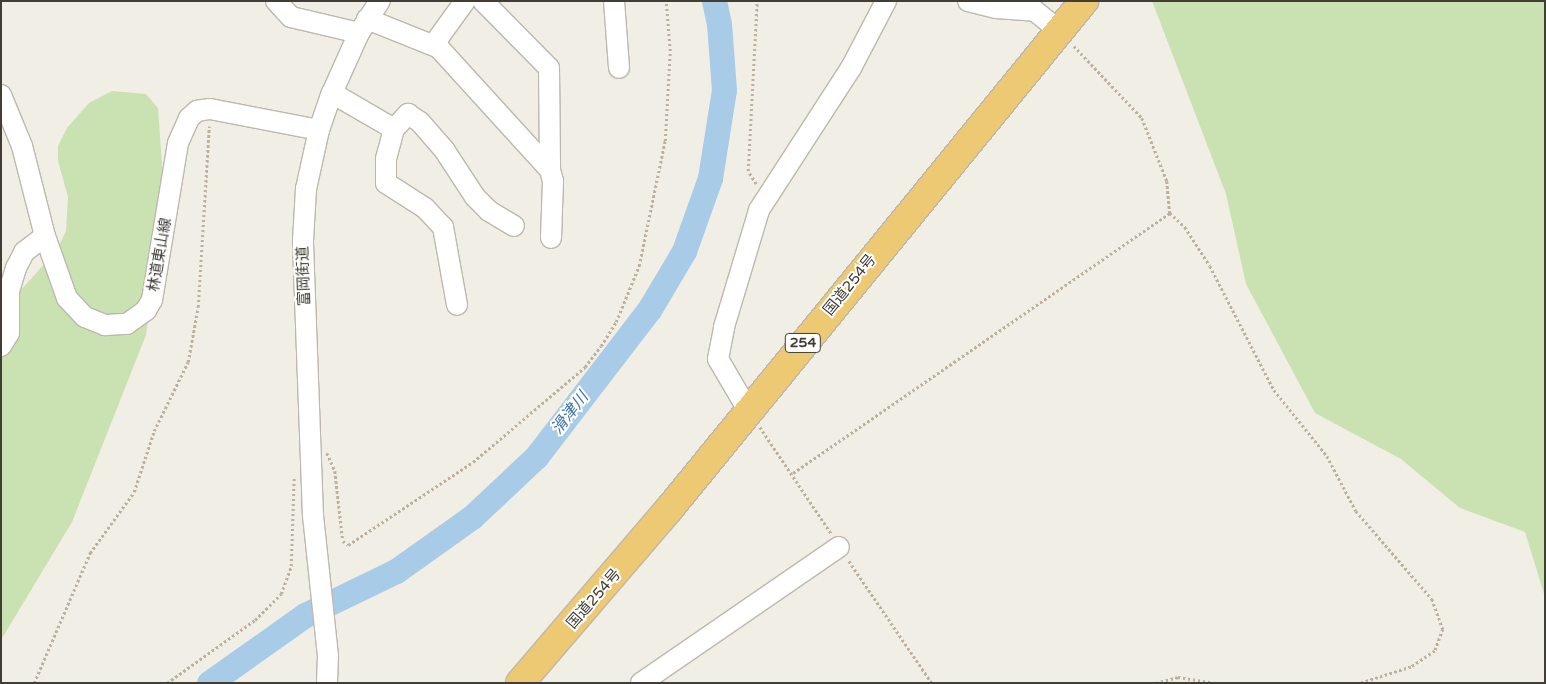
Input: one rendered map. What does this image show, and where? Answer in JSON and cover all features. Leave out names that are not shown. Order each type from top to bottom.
[{"type":"highway","name":"国道254号","points":[[520,683],[618,571],[1084,1]]},
{"type":"street","points":[[276,1],[290,17],[363,26],[434,44],[550,170]]},
{"type":"street","name":"富岡街道","points":[[328,679],[318,567],[312,459],[303,241],[306,189],[319,130],[332,93],[363,26],[380,1]]},
{"type":"street","points":[[434,44],[465,1]]},
{"type":"street","points":[[483,1],[549,68],[550,170],[553,181],[551,238]]},
{"type":"street","points":[[614,1],[619,68]]},
{"type":"street","points":[[748,410],[718,359],[724,326],[765,197],[824,113],[886,1]]},
{"type":"street","points":[[968,1],[996,8],[1035,11],[1060,31]]},
{"type":"street","points":[[332,93],[394,129]]},
{"type":"street","name":"林道東山線","points":[[1,96],[22,146],[58,278],[76,310],[105,325],[128,324],[138,318],[152,300],[156,288],[178,143],[183,127],[197,111],[210,109]]},
{"type":"street","points":[[210,109],[319,130]]},
{"type":"street","points":[[457,306],[443,227],[425,208],[386,183],[386,159],[394,129],[408,114],[420,122],[445,151],[475,197],[489,211],[514,226]]},
{"type":"street","points":[[1,346],[9,333],[9,290],[16,268],[24,252],[45,236]]},
{"type":"street","points":[[641,683],[840,547]]},
{"type":"path","points":[[167,683],[254,620],[281,594],[291,566],[292,487],[295,471],[302,463],[326,451],[331,458],[343,540],[348,545],[466,467],[585,367],[616,322],[639,266],[665,141],[670,51],[666,1]]},
{"type":"path","points":[[757,1],[748,171],[765,197]]},
{"type":"path","points":[[1060,31],[1142,118],[1159,154],[1167,181],[1170,213],[1185,227],[1210,266],[1274,390],[1322,450],[1356,511],[1422,585],[1440,615],[1441,640],[1424,660],[1361,683]]},
{"type":"path","points":[[34,683],[90,553],[134,492],[154,431],[188,362],[198,307],[210,109]]},
{"type":"path","points":[[793,473],[1170,213]]},
{"type":"path","points":[[1156,683],[1178,678],[1214,683]]},
{"type":"green space","points":[[1152,1],[1545,1],[1545,597],[1525,532],[1460,508],[1401,459],[1315,413],[1246,284],[1226,194]]},
{"type":"green space","points":[[112,91],[146,94],[158,108],[164,192],[146,335],[72,522],[1,640],[1,312],[57,250],[66,231],[68,197],[58,161],[58,146],[67,128],[89,103]]},
{"type":"waterway","name":"滑津川","points":[[209,683],[305,615],[396,571],[472,517],[536,457],[649,310],[684,251],[710,178],[724,90],[719,24],[714,1]]}]
